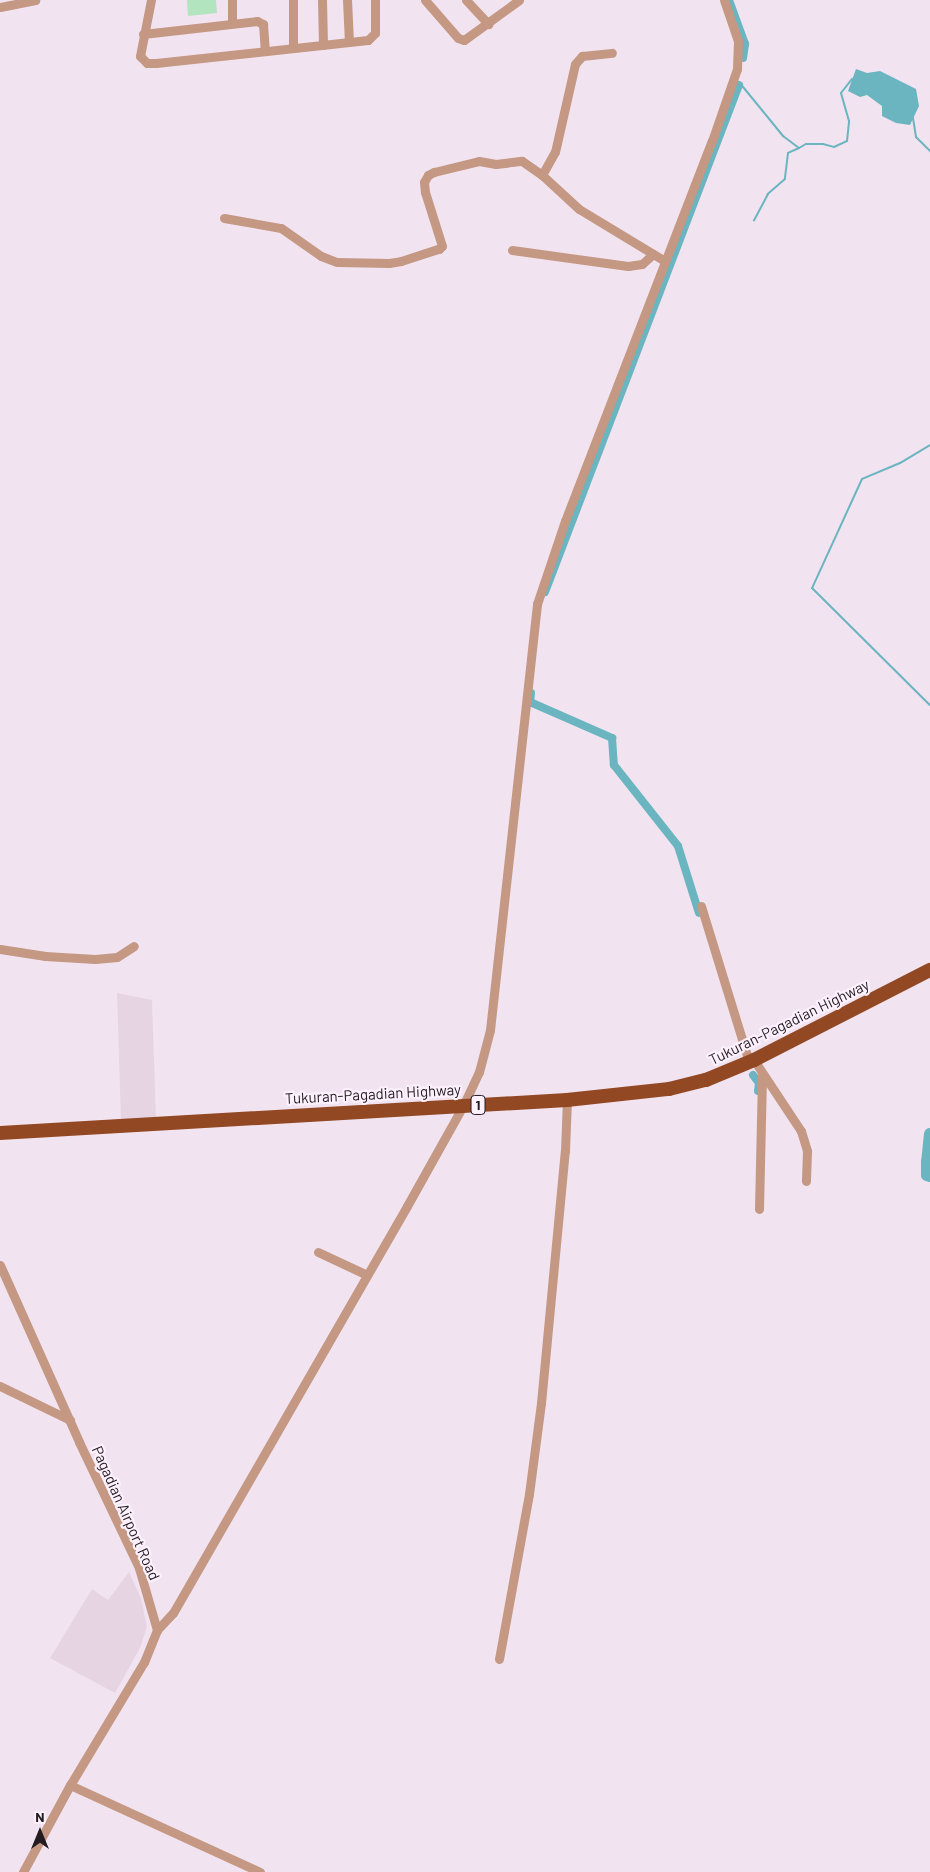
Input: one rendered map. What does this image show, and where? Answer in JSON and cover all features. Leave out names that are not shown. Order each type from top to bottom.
[{"type":"highway","name":"Tukuran-Pagadian Highway","points":[[0,1133],[566,1100],[669,1089],[706,1080],[752,1061],[930,970]]},
{"type":"street","points":[[0,7],[35,0]]},
{"type":"street","points":[[151,0],[140,56],[147,63],[368,40],[375,33],[375,0]]},
{"type":"street","points":[[232,0],[232,23]]},
{"type":"street","points":[[293,0],[293,48]]},
{"type":"street","points":[[322,0],[323,45]]},
{"type":"street","points":[[347,0],[349,42]]},
{"type":"street","points":[[425,0],[461,40],[467,39],[488,24],[507,3],[519,0]]},
{"type":"street","points":[[466,0],[488,24]]},
{"type":"street","points":[[23,1872],[70,1785],[144,1662],[158,1630],[173,1613],[367,1275],[463,1106],[479,1072],[490,1030],[537,604],[566,521],[664,261],[712,141],[737,69],[738,41],[724,0]]},
{"type":"street","points":[[144,34],[260,21],[264,28],[265,51]]},
{"type":"street","points":[[542,175],[555,152],[575,64],[582,56],[612,52]]},
{"type":"street","points":[[224,218],[282,228],[331,261],[389,263],[429,253],[442,246],[424,186],[425,178],[434,172],[479,161],[496,164],[522,161],[542,175],[571,204],[664,261]]},
{"type":"street","points":[[512,250],[628,266],[642,264],[653,254]]},
{"type":"street","points":[[701,906],[752,1061],[801,1131],[805,1140],[806,1181]]},
{"type":"street","points":[[0,948],[45,956],[95,959],[117,957],[134,946]]},
{"type":"street","points":[[759,1209],[762,1075]]},
{"type":"street","points":[[499,1659],[529,1494],[541,1403],[564,1160],[566,1100]]},
{"type":"street","points":[[318,1252],[367,1275]]},
{"type":"street","name":"Pagadian Airport Road","points":[[0,1265],[139,1568],[158,1630]]},
{"type":"street","points":[[0,1386],[70,1420]]},
{"type":"street","points":[[70,1785],[260,1872]]},
{"type":"shaded area","points":[[117,993],[152,1000],[156,1119],[121,1121]]},
{"type":"shaded area","points":[[129,1572],[141,1598],[147,1627],[140,1648],[115,1693],[50,1658],[92,1589],[108,1600]]},
{"type":"green space","points":[[187,0],[216,0],[217,13],[188,16]]},
{"type":"water","points":[[856,69],[867,73],[880,71],[916,89],[919,106],[910,125],[896,123],[882,116],[882,106],[867,95],[860,97],[848,91]]},
{"type":"waterway","points":[[729,0],[745,44],[743,58]]},
{"type":"waterway","points":[[799,148],[806,144],[823,144],[834,147],[847,141],[849,121],[841,93],[852,79]]},
{"type":"waterway","points":[[739,82],[783,136],[799,148],[788,153],[785,179],[768,194],[754,220]]},
{"type":"waterway","points":[[545,592],[739,85]]},
{"type":"waterway","points":[[913,118],[916,137],[930,151]]},
{"type":"waterway","points":[[930,445],[900,463],[862,479],[812,588],[930,705]]},
{"type":"waterway","points":[[531,693],[530,702],[612,738],[614,765],[678,846],[699,913]]},
{"type":"waterway","points":[[753,1075],[759,1083],[758,1091]]},
{"type":"waterway","points":[[930,1134],[927,1162],[927,1175],[930,1176]]}]
